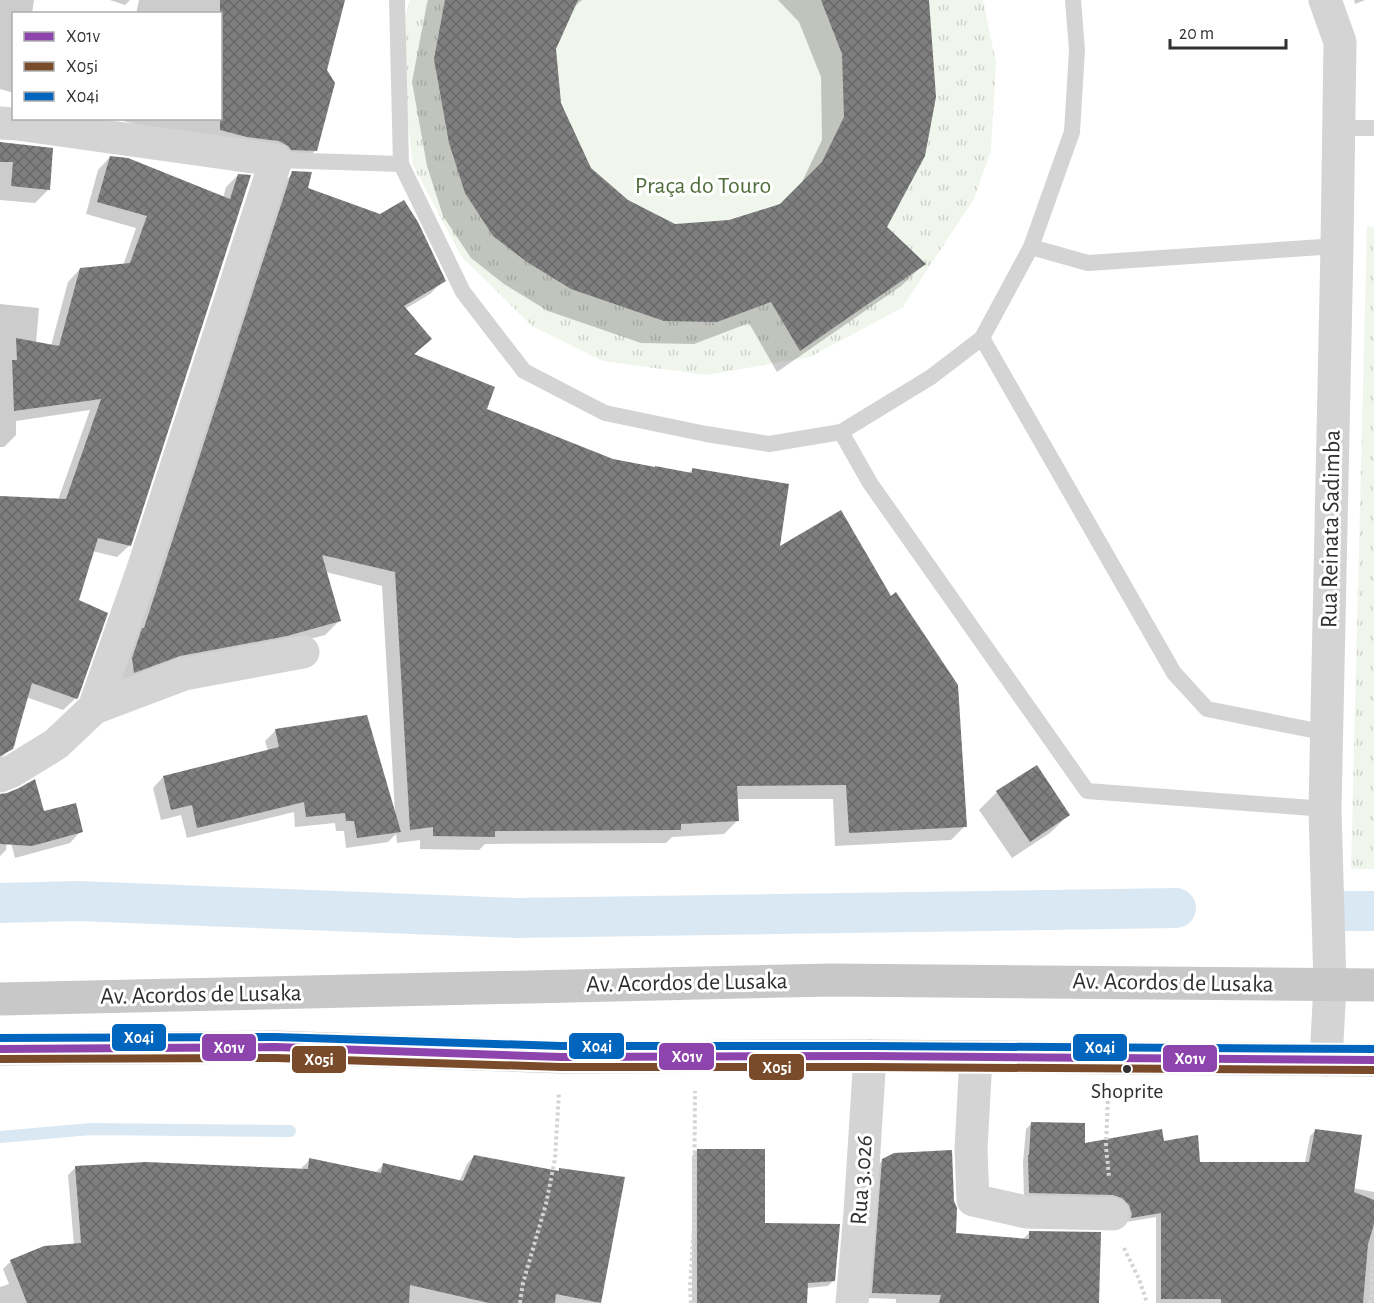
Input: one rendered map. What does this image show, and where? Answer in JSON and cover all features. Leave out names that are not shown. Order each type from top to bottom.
[{"type":"main road","name":"Av. Acordos de Lusaka","points":[[0,999],[831,980],[1374,985]]},
{"type":"main road","points":[[0,1049],[276,1047],[561,1057],[870,1056],[1374,1060]]},
{"type":"street","name":"Rua Reinata Sadimba","points":[[1325,0],[1340,42],[1325,809],[1330,985],[1326,1060]]},
{"type":"street","points":[[0,123],[276,160],[94,708]]},
{"type":"street","points":[[0,776],[56,744],[94,708],[184,674],[303,652]]},
{"type":"street","name":"Rua 3.026","points":[[852,1303],[870,1056]]},
{"type":"street","points":[[976,1057],[971,1149],[973,1200],[1026,1212],[1113,1214]]},
{"type":"lane","points":[[397,0],[400,164],[463,292],[524,371],[604,413],[706,434],[769,444],[841,432],[931,377],[982,338],[1031,247],[1072,132],[1077,50],[1073,0]]},
{"type":"lane","points":[[1340,128],[1374,128]]},
{"type":"lane","points":[[276,160],[400,164]]},
{"type":"lane","points":[[1031,247],[1088,263],[1337,246]]},
{"type":"lane","points":[[982,338],[1174,673],[1207,709],[1327,733]]},
{"type":"lane","points":[[841,432],[870,483],[1087,791],[1325,809]]},
{"type":"path","points":[[520,1303],[523,1283],[546,1204],[555,1159],[561,1057]]},
{"type":"path","points":[[691,1303],[696,1058]]},
{"type":"path","points":[[1370,1303],[1374,1261]]},
{"type":"green space","name":"Praça do Touro","points":[[410,0],[983,0],[996,63],[991,150],[974,199],[902,308],[810,357],[706,375],[603,361],[532,326],[461,256],[413,165],[398,44]]},
{"type":"green space","name":"Praça do Touro","points":[[445,0],[926,0],[936,97],[925,156],[887,227],[664,321],[571,289],[527,262],[493,236],[465,193],[449,143],[434,59]]},
{"type":"green space","points":[[1367,226],[1374,227],[1374,869],[1351,869]]},
{"type":"building","points":[[220,0],[345,0],[327,70],[335,83],[317,151],[291,150],[279,141],[247,137],[220,130],[220,120],[222,120],[222,12],[220,12]]},
{"type":"building","points":[[445,0],[578,0],[556,49],[561,103],[591,168],[628,200],[675,224],[729,220],[780,204],[822,162],[844,117],[842,54],[821,0],[929,0],[936,97],[925,156],[887,227],[926,264],[800,351],[771,302],[717,322],[664,321],[571,289],[527,262],[493,236],[465,193],[449,143],[434,59]]},
{"type":"building","points":[[0,142],[53,148],[50,190],[11,186],[13,162],[0,162]]},
{"type":"building","points":[[110,156],[128,158],[230,199],[238,174],[251,175],[131,546],[98,538],[79,600],[108,613],[78,698],[32,683],[13,749],[0,756],[0,496],[66,499],[101,399],[14,411],[12,360],[17,360],[16,338],[59,346],[80,268],[130,263],[147,216],[97,202]]},
{"type":"building","points":[[292,171],[312,172],[308,188],[380,214],[404,200],[418,222],[446,281],[404,306],[432,339],[414,354],[495,387],[487,409],[613,459],[692,473],[692,468],[789,484],[780,546],[841,510],[891,596],[896,592],[958,685],[967,827],[849,833],[846,785],[737,786],[739,821],[681,824],[681,830],[495,831],[495,837],[433,836],[433,827],[410,830],[395,572],[322,555],[341,621],[287,636],[180,656],[134,673],[132,658],[142,628],[144,628]]},
{"type":"building","points":[[367,715],[401,832],[357,838],[354,821],[346,821],[345,813],[306,817],[304,802],[197,828],[192,805],[171,810],[163,776],[279,747],[275,729]]},
{"type":"building","points":[[1037,765],[1070,815],[1030,842],[996,791]]},
{"type":"building","points":[[35,779],[44,811],[76,803],[83,832],[32,846],[0,844],[0,794],[19,788]]},
{"type":"building","points":[[1031,1122],[1085,1123],[1085,1143],[1162,1129],[1164,1141],[1198,1135],[1200,1162],[1309,1162],[1315,1129],[1362,1135],[1354,1192],[1374,1200],[1374,1224],[1368,1244],[1363,1303],[1221,1303],[1221,1299],[1161,1299],[1161,1213],[1131,1218],[1129,1205],[1122,1198],[1113,1195],[1029,1193],[1028,1155]]},
{"type":"building","points":[[697,1149],[765,1149],[765,1223],[840,1224],[835,1281],[808,1283],[807,1303],[697,1303]]},
{"type":"building","points":[[952,1150],[954,1201],[957,1208],[956,1233],[1029,1239],[1029,1231],[1101,1232],[1099,1303],[939,1303],[941,1295],[872,1293],[882,1159],[894,1153]]},
{"type":"building","points":[[474,1155],[559,1171],[559,1168],[625,1177],[601,1303],[556,1294],[555,1303],[489,1303],[410,1285],[409,1303],[27,1303],[10,1260],[44,1246],[81,1243],[75,1166],[146,1162],[308,1169],[309,1158],[381,1173],[383,1163],[463,1181]]},
{"type":"waterway","points":[[0,903],[78,901],[514,918],[1176,908]]},
{"type":"waterway","points":[[1341,911],[1374,911]]},
{"type":"waterway","points":[[0,1137],[91,1129],[290,1131]]},
{"type":"transit line","name":"X04i","points":[[0,1038],[276,1037],[561,1046],[1374,1049]]},
{"type":"transit line","name":"X01v","points":[[0,1049],[276,1047],[561,1057],[870,1056],[1374,1060]]},
{"type":"transit line","name":"X05i","points":[[0,1059],[276,1058],[561,1067],[1374,1070]]},
{"type":"place","name":"Shoprite","points":[[1127,1069]]}]
